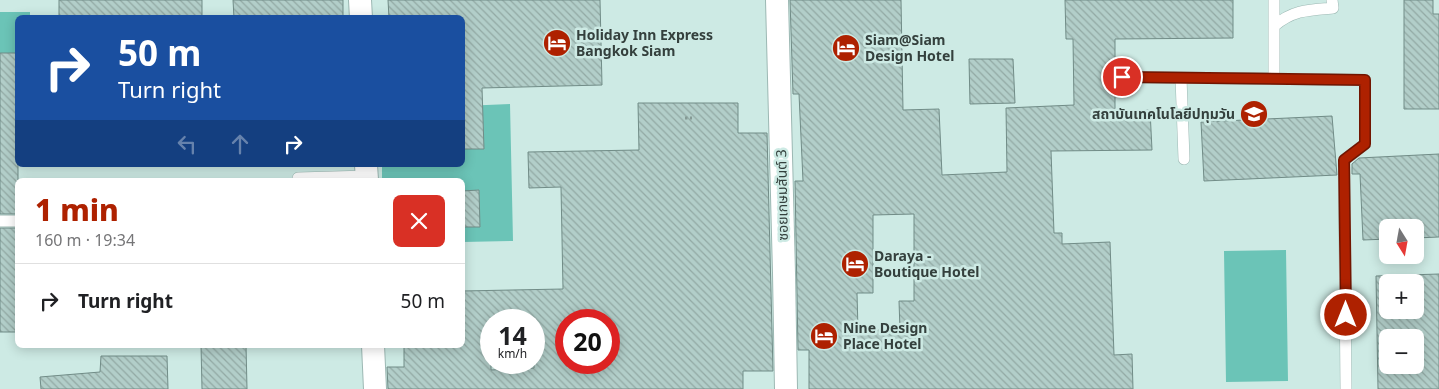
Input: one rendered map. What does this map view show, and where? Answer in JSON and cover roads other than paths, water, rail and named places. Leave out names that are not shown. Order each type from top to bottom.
[{"type":"street","points":[[360,0],[361,15]]},
{"type":"street","name":"ซอยเกษมสันต์ 3","points":[[777,0],[786,389]]},
{"type":"street","points":[[373,348],[375,389]]},
{"type":"lane","points":[[778,22],[785,18],[785,0]]},
{"type":"lane","points":[[1274,0],[1274,79]]},
{"type":"lane","points":[[1274,26],[1285,17],[1304,10],[1333,8],[1332,0]]},
{"type":"lane","points":[[1122,77],[1365,80],[1365,144],[1344,160],[1346,389]]},
{"type":"lane","points":[[1181,78],[1184,159]]},
{"type":"lane","points":[[298,178],[367,174]]},
{"type":"lane","points":[[0,221],[15,221]]},
{"type":"place","name":"Holiday Inn Express Bangkok Siam","points":[[557,43]]},
{"type":"place","name":"Siam@Siam Design Hotel","points":[[846,48]]},
{"type":"place","name":"สถาบันเทคโนโลยีปทุมวัน","points":[[1254,114]]},
{"type":"place","name":"Daraya - Boutique Hotel","points":[[855,264]]},
{"type":"place","name":"Nine Design Place Hotel","points":[[824,336]]}]
